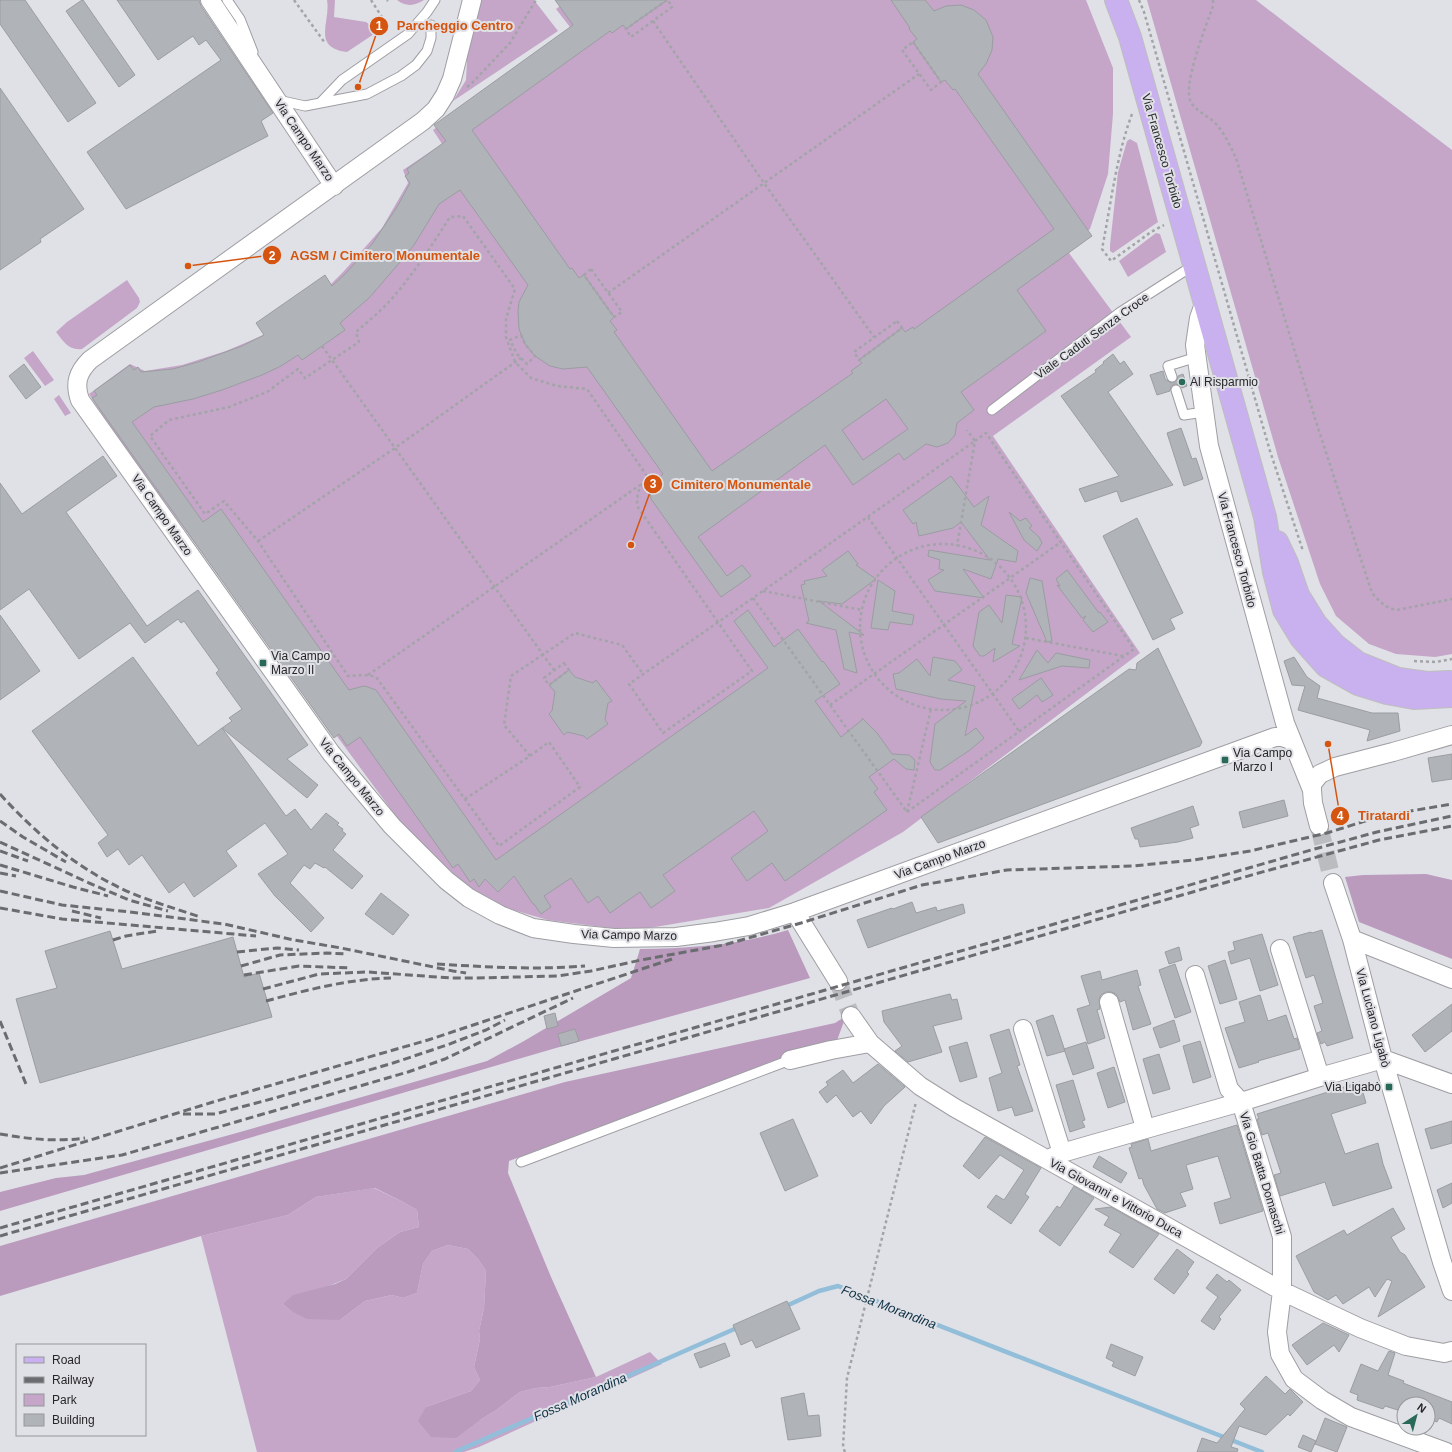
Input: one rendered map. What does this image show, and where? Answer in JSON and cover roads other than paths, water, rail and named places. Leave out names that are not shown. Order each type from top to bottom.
[{"type":"main road","name":"Via Francesco Torbido","points":[[1116,0],[1130,37],[1265,518],[1274,572],[1284,610],[1301,638],[1326,666],[1358,684],[1387,693],[1414,698],[1452,696]]},
{"type":"main road","name":"Via Francesco Torbido","points":[[1265,518],[1287,563],[1298,595],[1316,624],[1334,645],[1358,663],[1398,679],[1427,683],[1452,682]]},
{"type":"street","name":"Via Campo Marzo","points":[[210,0],[334,186],[90,360],[81,369],[76,390],[80,400],[331,753],[392,826],[446,880],[469,898],[500,915],[533,928],[574,934],[614,938],[676,937],[749,926],[795,912],[1275,737],[1282,736],[1291,740]]},
{"type":"street","points":[[334,186],[436,109],[445,95],[452,79],[472,0]]},
{"type":"street","name":"Via Francesco Torbido","points":[[1204,304],[1198,318],[1195,345],[1209,446],[1285,723],[1312,790]]},
{"type":"street","points":[[1319,826],[1313,803],[1312,784],[1320,774],[1335,767],[1452,735]]},
{"type":"street","name":"Via Luciano Ligabò","points":[[1333,883],[1352,939],[1383,1059],[1452,1292]]},
{"type":"street","points":[[795,912],[838,980]]},
{"type":"street","points":[[1352,939],[1452,979]]},
{"type":"street","points":[[1280,949],[1320,1077]]},
{"type":"street","name":"Via Gio Batta Domaschi","points":[[1196,975],[1229,1089],[1241,1102],[1282,1237],[1282,1292],[1277,1332],[1280,1354],[1294,1379],[1322,1400],[1351,1417],[1446,1452]]},
{"type":"street","points":[[1109,1002],[1145,1128]]},
{"type":"street","name":"Via Giovanni e Vittorio Duca","points":[[851,1016],[870,1043],[920,1086],[955,1108],[1055,1156],[1282,1292],[1360,1328],[1406,1346],[1444,1353],[1452,1351]]},
{"type":"street","points":[[1023,1028],[1055,1156]]},
{"type":"street","points":[[790,1060],[831,1050],[870,1043]]},
{"type":"street","points":[[1383,1059],[1452,1084]]},
{"type":"street","name":"Via Gio Batta Domaschi","points":[[1055,1156],[1145,1128],[1241,1102],[1383,1059]]},
{"type":"lane","points":[[227,0],[240,19],[265,82]]},
{"type":"lane","points":[[320,103],[342,80],[408,34],[435,0]]},
{"type":"lane","points":[[276,99],[305,106],[367,94],[401,76],[416,65],[427,51],[431,38],[431,25]]},
{"type":"lane","name":"Viale Caduti Senza Croce","points":[[992,410],[1119,313],[1194,265]]},
{"type":"lane","points":[[1172,377],[1168,366],[1196,357]]},
{"type":"lane","points":[[1176,390],[1184,415],[1204,412]]},
{"type":"lane","points":[[521,1162],[790,1060]]},
{"type":"waterway","name":"Fossa Morandina","points":[[784,1307],[819,1291],[838,1286],[1262,1452]]},
{"type":"waterway","name":"Fossa Morandina","points":[[455,1452],[739,1327]]},
{"type":"tunnel","points":[[1319,826],[1333,883]]},
{"type":"tunnel","points":[[838,981],[851,1016]]},
{"type":"railway","points":[[0,794],[44,838],[60,851],[94,874],[131,893],[200,917]]},
{"type":"railway","points":[[263,989],[319,974],[368,972],[451,978],[476,978],[558,976],[591,971],[641,960],[724,945],[801,923],[922,885],[1007,870],[1132,866],[1194,860],[1250,851],[1327,833],[1381,816],[1452,804]]},
{"type":"railway","points":[[0,1228],[1311,850],[1377,832],[1452,816]]},
{"type":"railway","points":[[0,821],[23,837],[66,862]]},
{"type":"railway","points":[[0,1236],[1255,874],[1379,840],[1452,826]]},
{"type":"railway","points":[[0,842],[129,900],[168,911]]},
{"type":"railway","points":[[0,851],[28,861]]},
{"type":"railway","points":[[0,865],[108,896]]},
{"type":"railway","points":[[0,873],[16,876]]},
{"type":"railway","points":[[0,891],[62,905],[224,924],[294,940],[466,973]]},
{"type":"railway","points":[[0,908],[62,919],[256,936]]},
{"type":"railway","points":[[72,911],[101,918]]},
{"type":"railway","points":[[113,940],[126,936],[157,931]]},
{"type":"railway","points":[[237,952],[277,948],[299,950]]},
{"type":"railway","points":[[241,966],[280,955],[327,953],[347,954]]},
{"type":"railway","points":[[0,1168],[213,1102],[428,1040],[672,959]]},
{"type":"railway","points":[[437,964],[530,968],[585,966]]},
{"type":"railway","points":[[244,975],[299,966],[351,968]]},
{"type":"railway","points":[[266,1001],[312,989],[359,980],[391,978]]},
{"type":"railway","points":[[0,1173],[122,1155],[408,1072],[445,1059],[573,998]]},
{"type":"railway","points":[[183,1114],[215,1114],[275,1098],[393,1063],[447,1045],[486,1030],[505,1020]]},
{"type":"railway","points":[[0,1021],[26,1084]]},
{"type":"railway","points":[[0,1134],[42,1139],[64,1140],[85,1138]]},
{"type":"place","name":"Parcheggio Centro","points":[[358,87]]},
{"type":"place","name":"AGSM / Cimitero Monumentale","points":[[188,266]]},
{"type":"place","name":"Al Risparmio","points":[[1182,382]]},
{"type":"place","name":"Cimitero Monumentale","points":[[631,545]]},
{"type":"place","name":"Via Campo Marzo II","points":[[263,663]]},
{"type":"place","name":"Tiratardi","points":[[1328,744]]},
{"type":"place","name":"Via Campo Marzo I","points":[[1225,760]]},
{"type":"place","name":"Via Ligabò","points":[[1389,1087]]}]
